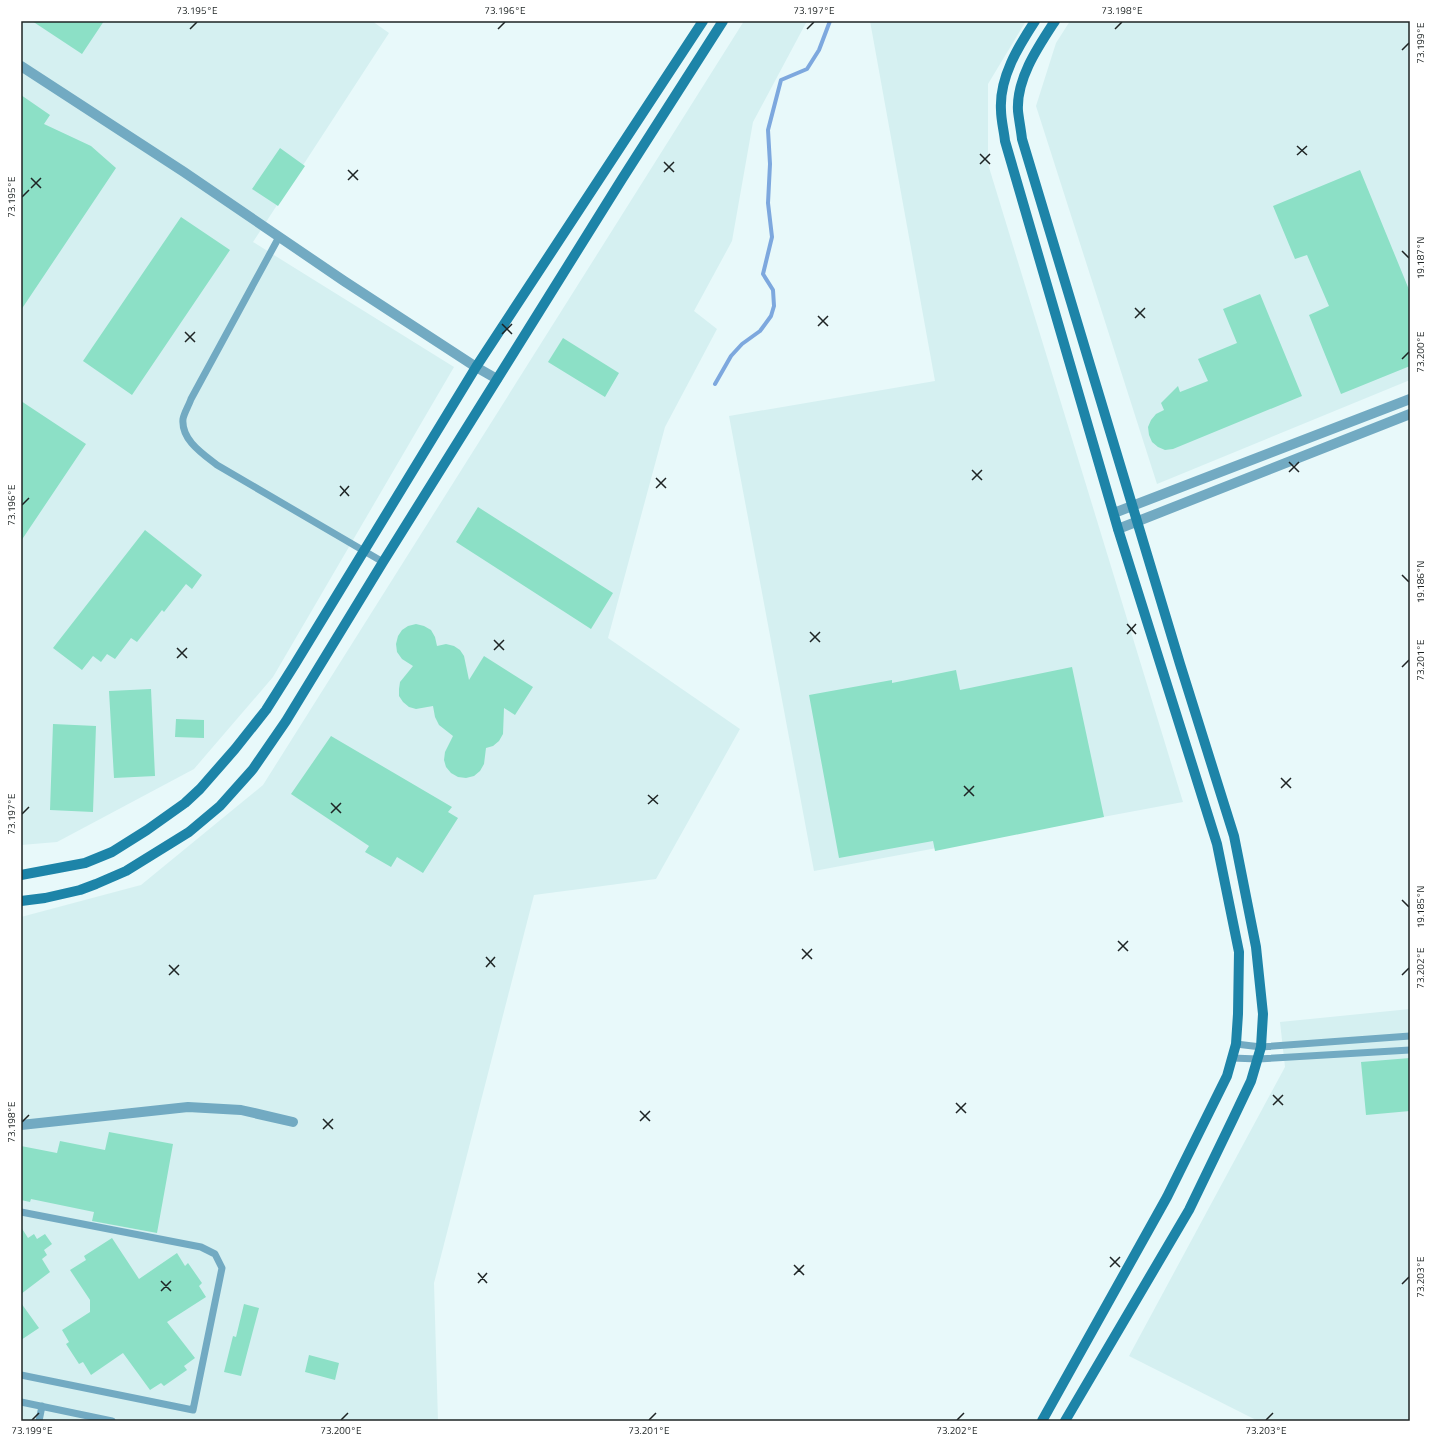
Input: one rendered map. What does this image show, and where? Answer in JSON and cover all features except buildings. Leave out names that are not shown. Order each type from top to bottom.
[{"type":"street","points":[[21,876],[85,863],[112,852],[148,830],[185,803],[235,749],[266,710],[476,368],[703,21]]},
{"type":"street","points":[[21,901],[45,898],[80,890],[126,871],[188,832],[220,806],[253,769],[286,721],[497,379],[723,21]]},
{"type":"street","points":[[1035,21],[1008,68],[1003,85],[1001,109],[1006,141],[1118,529],[1217,844],[1239,952],[1236,1044],[1227,1076],[1167,1198],[1042,1421]]},
{"type":"street","points":[[1055,21],[1024,74],[1020,88],[1018,110],[1022,139],[1180,664],[1234,836],[1256,947],[1263,1014],[1261,1047],[1252,1082],[1189,1210],[1065,1421]]},
{"type":"street","points":[[21,66],[184,172],[344,281],[476,368],[497,379]]},
{"type":"street","points":[[1114,513],[1133,507],[1410,399]]},
{"type":"street","points":[[1118,529],[1410,414]]},
{"type":"street","points":[[1242,464],[1247,478]]},
{"type":"street","points":[[1209,819],[1227,814]]},
{"type":"street","points":[[21,1125],[188,1107],[241,1110],[293,1122]]},
{"type":"lane","points":[[279,237],[191,399],[183,419],[185,433],[197,449],[217,465],[383,562]]},
{"type":"lane","points":[[1236,1044],[1261,1047],[1410,1036]]},
{"type":"lane","points":[[1232,1058],[1258,1059],[1410,1050]]},
{"type":"lane","points":[[21,1212],[201,1247],[215,1254],[222,1268],[193,1410],[21,1375]]},
{"type":"lane","points":[[21,1402],[112,1421]]},
{"type":"lane","points":[[39,1421],[42,1406]]},
{"type":"shaded area","points":[[21,21],[372,21],[389,33],[253,242],[454,367],[273,677],[194,769],[57,842],[21,845]]},
{"type":"shaded area","points":[[744,21],[807,21],[753,122],[732,241],[694,311],[717,329],[665,427],[608,638],[740,729],[656,879],[534,895],[434,1283],[438,1421],[21,1421],[21,917],[141,885],[263,785]]},
{"type":"shaded area","points":[[870,21],[1026,21],[988,84],[988,164],[1183,802],[814,871],[729,416],[935,381]]},
{"type":"shaded area","points":[[1070,21],[1410,21],[1410,380],[1157,484],[1036,106],[1056,43]]},
{"type":"shaded area","points":[[1410,1009],[1410,1420],[1258,1421],[1129,1356],[1285,1067],[1280,1022]]},
{"type":"waterway","points":[[715,384],[731,356],[742,344],[760,331],[771,316],[774,306],[773,290],[763,274],[772,237],[768,203],[770,164],[768,130],[781,80],[807,69],[819,50],[830,21]]}]
